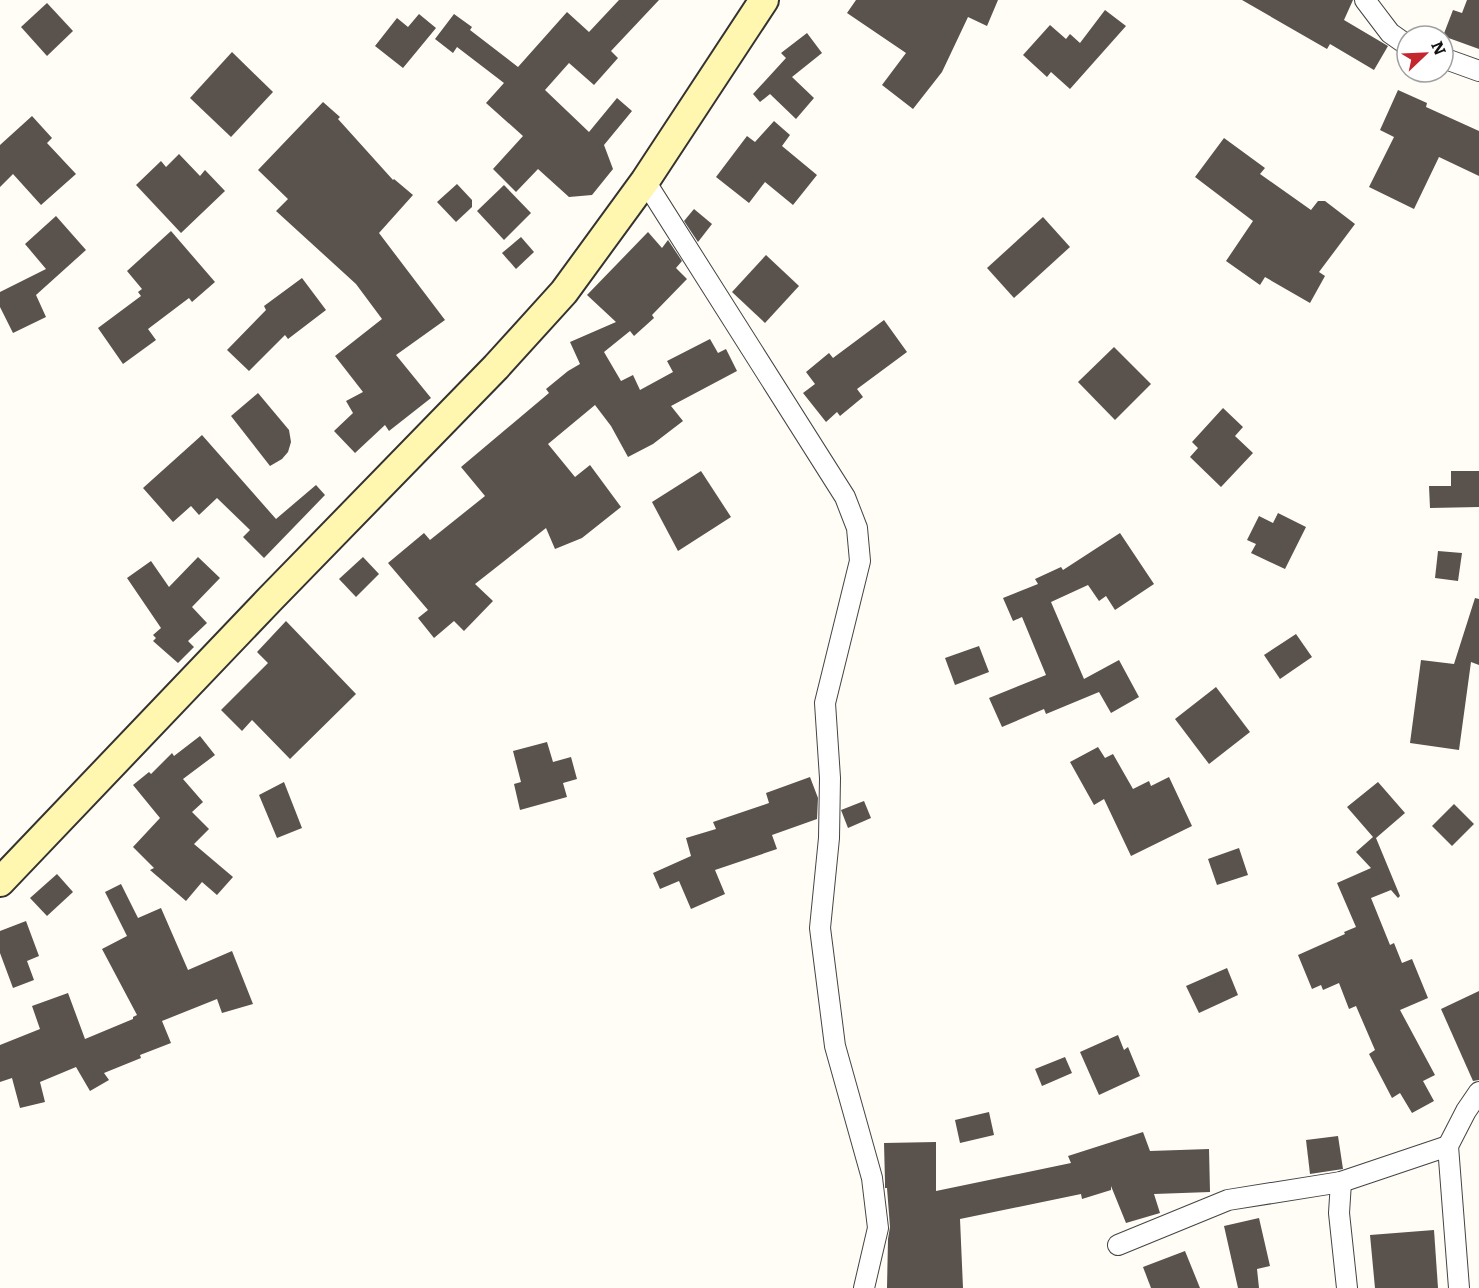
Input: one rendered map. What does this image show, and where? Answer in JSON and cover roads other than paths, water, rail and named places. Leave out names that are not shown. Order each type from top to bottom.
[{"type":"main road","points":[[0,882],[270,599],[496,367],[564,292],[645,181],[764,0]]},
{"type":"street","points":[[1365,0],[1395,37]]},
{"type":"street","points":[[1455,62],[1479,71]]},
{"type":"street","points":[[645,181],[839,487],[856,528],[860,561],[825,703],[830,778],[829,838],[820,928],[835,1046],[872,1178],[878,1228],[864,1288]]},
{"type":"street","points":[[1459,1288],[1448,1146],[1466,1111],[1479,1092]]},
{"type":"street","points":[[1118,1245],[1228,1200],[1341,1182],[1448,1146]]},
{"type":"street","points":[[1341,1182],[1339,1213],[1347,1288]]}]
